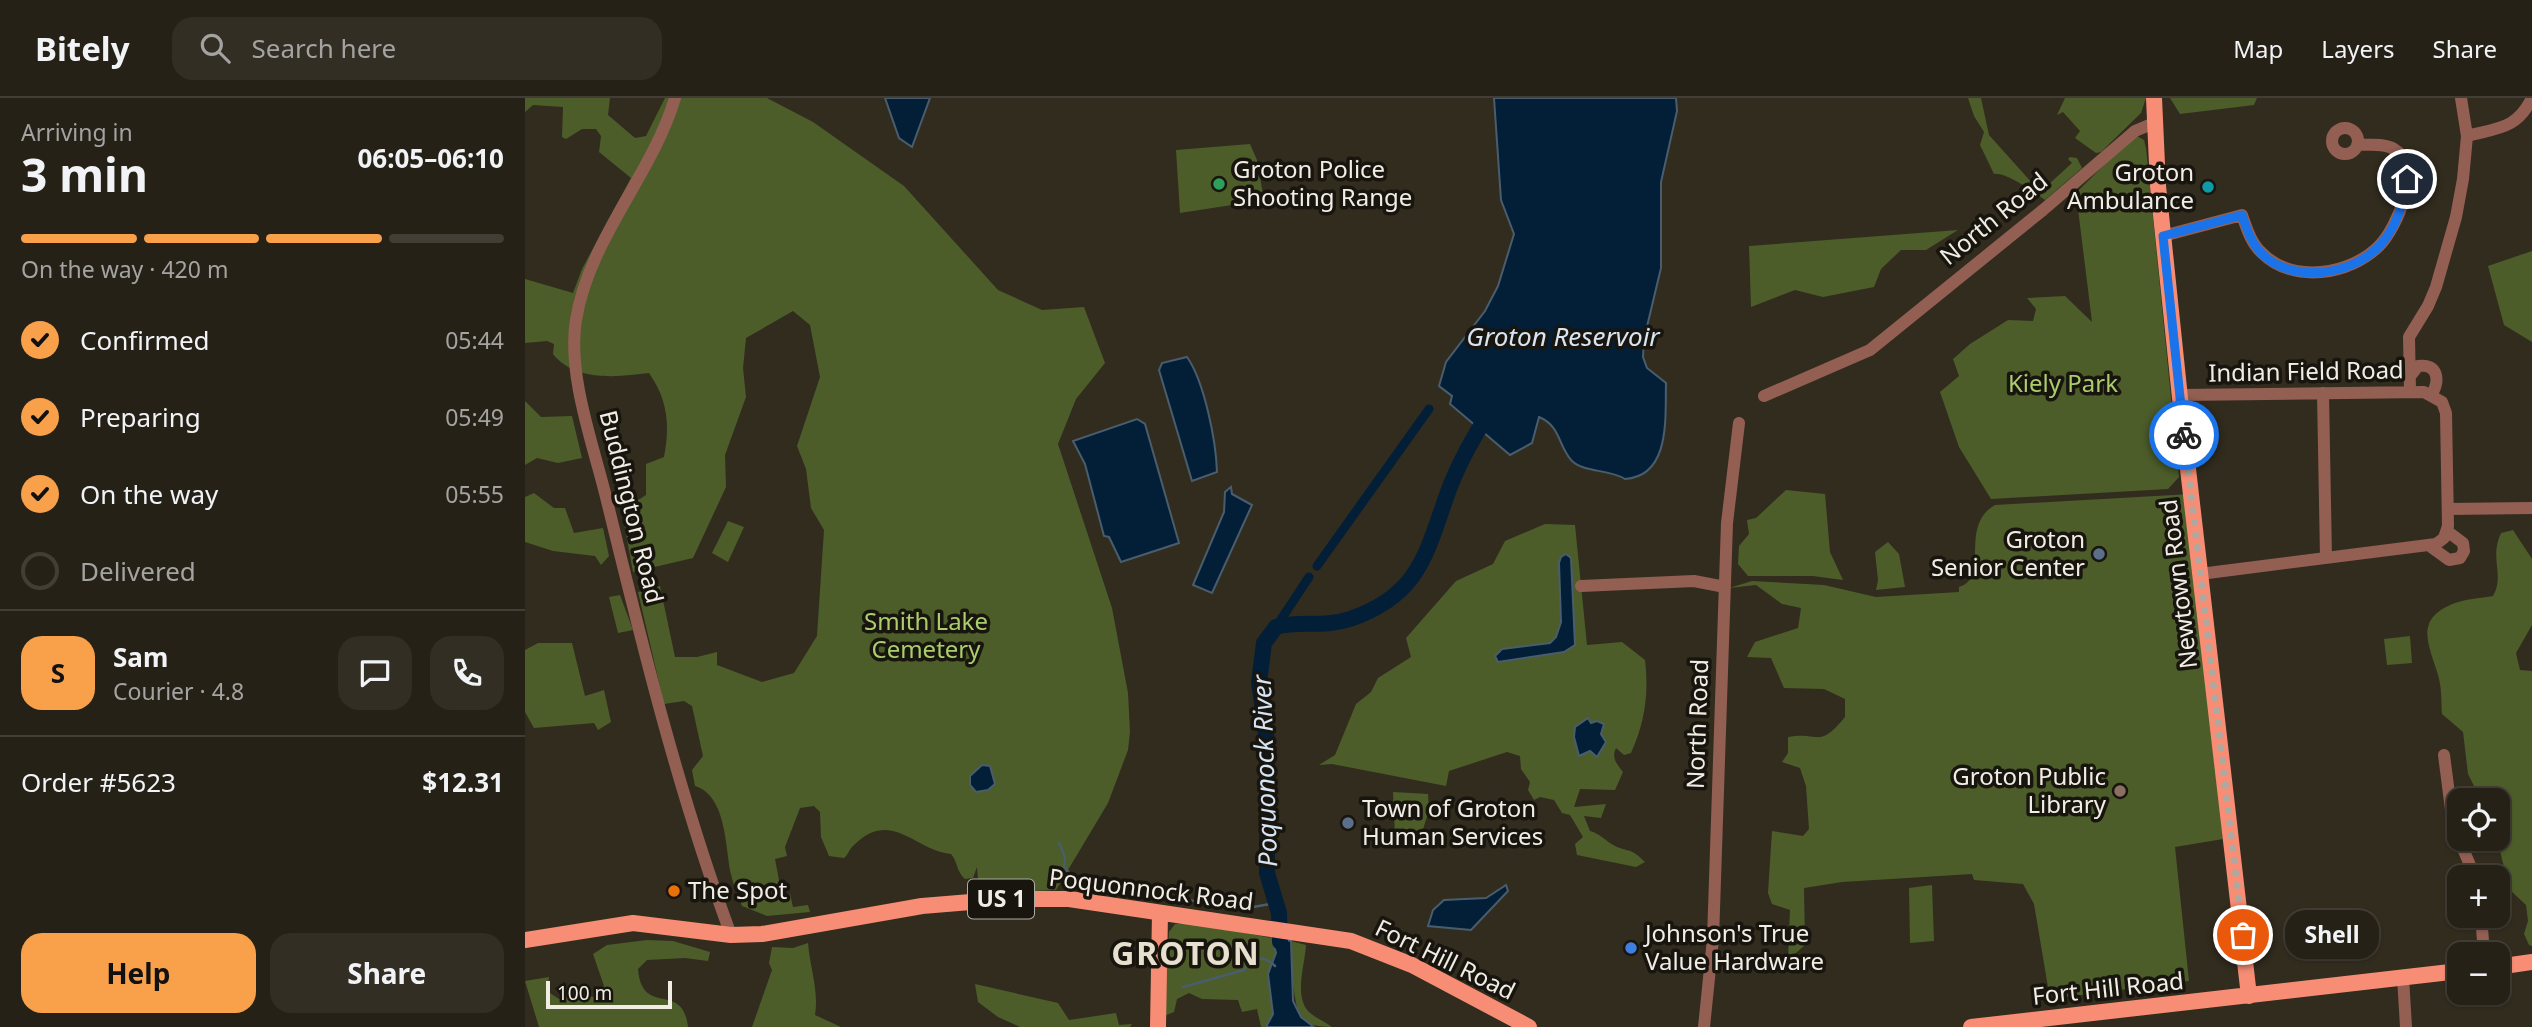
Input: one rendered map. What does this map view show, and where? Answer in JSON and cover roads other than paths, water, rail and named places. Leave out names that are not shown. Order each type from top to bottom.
[{"type":"main road","points":[[2154,98],[2154,123]]},
{"type":"main road","name":"Newtown Road","points":[[2154,123],[2180,395],[2249,996]]},
{"type":"main road","name":"Poquonnock Road","points":[[525,940],[624,923],[731,935],[779,932],[883,912],[984,900],[1069,899],[1297,931]]},
{"type":"main road","points":[[1158,1027],[1160,913]]},
{"type":"main road","name":"Fort Hill Road","points":[[1297,931],[1342,939],[1389,954],[1529,1027]]},
{"type":"main road","points":[[2510,965],[2532,962]]},
{"type":"main road","name":"Fort Hill Road","points":[[1971,1027],[2447,972]]},
{"type":"street","name":"Buddington Road","points":[[675,98],[665,125],[593,265],[578,310],[574,346],[590,434],[663,726],[731,935]]},
{"type":"street","points":[[2410,391],[2407,342],[2430,302],[2456,217],[2467,136],[2461,98]]},
{"type":"street","points":[[2467,136],[2514,124],[2524,114],[2532,98]]},
{"type":"street","name":"North Road","points":[[1764,396],[1870,350],[2043,211],[2135,131],[2154,123]]},
{"type":"street","points":[[2163,236],[2242,215],[2254,244],[2262,254],[2289,269],[2321,272],[2355,262],[2380,245],[2392,228],[2401,209],[2407,174],[2405,162],[2396,150],[2357,145]]},
{"type":"street","name":"Indian Field Road","points":[[2411,375],[2418,366],[2429,366],[2434,370],[2437,382],[2432,394]]},
{"type":"street","name":"Indian Field Road","points":[[2180,395],[2410,391],[2432,394],[2442,402],[2446,413],[2448,531],[2463,543],[2464,551],[2461,558],[2449,560],[2431,547],[2200,574]]},
{"type":"street","points":[[2323,393],[2326,558]]},
{"type":"street","name":"North Road","points":[[1705,1027],[1713,939],[1729,499],[1739,423]]},
{"type":"street","points":[[2448,509],[2532,508]]},
{"type":"street","points":[[2431,547],[2440,542],[2448,531]]},
{"type":"street","points":[[1581,586],[1694,581],[1725,587]]},
{"type":"street","points":[[2444,755],[2453,825],[2470,865]]},
{"type":"street","points":[[2403,977],[2406,1027]]},
{"type":"water","points":[[885,98],[930,98],[912,147],[899,138]]},
{"type":"water","name":"Groton Reservoir","points":[[1494,98],[1676,98],[1677,111],[1661,182],[1661,268],[1644,339],[1643,357],[1647,368],[1666,383],[1665,428],[1658,456],[1651,468],[1640,475],[1625,479],[1577,465],[1567,455],[1555,431],[1539,417],[1532,443],[1510,455],[1450,404],[1452,396],[1439,386],[1446,362],[1485,311],[1498,286],[1514,234],[1501,200]]},
{"type":"water","points":[[1187,357],[1199,381],[1208,412],[1217,472],[1192,481],[1159,370],[1162,363]]},
{"type":"water","points":[[1137,419],[1145,424],[1179,543],[1121,562],[1109,537],[1104,536],[1085,464],[1073,441]]},
{"type":"water","points":[[1231,487],[1232,494],[1252,505],[1212,593],[1193,585],[1224,512],[1225,492]]},
{"type":"water","points":[[1566,554],[1571,558],[1575,645],[1564,652],[1498,662],[1495,656],[1502,649],[1550,643],[1556,637],[1561,622],[1559,563],[1561,557]]},
{"type":"water","points":[[1588,718],[1591,723],[1597,721],[1604,724],[1601,734],[1606,742],[1597,757],[1590,751],[1579,756],[1574,737],[1575,727]]},
{"type":"water","points":[[982,765],[990,766],[995,784],[988,790],[976,792],[970,785],[970,776]]},
{"type":"water","points":[[1506,885],[1508,891],[1471,930],[1428,926],[1433,910],[1444,900],[1486,898]]},
{"type":"water","points":[[1272,938],[1291,941],[1293,1001],[1301,1017],[1314,1027],[1266,1027],[1273,1014],[1268,974],[1276,953]]},
{"type":"waterway","points":[[1317,566],[1429,409]]},
{"type":"waterway","name":"Poquonock River","points":[[1280,942],[1279,913],[1267,873],[1267,741],[1259,682],[1264,643],[1276,627],[1340,622],[1375,609],[1408,582],[1428,548],[1459,466],[1489,413]]},
{"type":"waterway","points":[[1276,627],[1309,577]]},
{"type":"waterway","points":[[1059,843],[1065,857],[1064,868],[1070,873]]},
{"type":"waterway","points":[[1083,878],[1099,887],[1154,896]]},
{"type":"waterway","points":[[1172,898],[1247,908],[1276,903]]},
{"type":"waterway","points":[[1183,987],[1244,970],[1250,962],[1258,959],[1266,960],[1275,966]]},
{"type":"place","name":"Groton Police Shooting Range","points":[[1219,184]]},
{"type":"place","name":"Groton Ambulance","points":[[2208,187]]},
{"type":"place","name":"Groton Senior Center","points":[[2099,554]]},
{"type":"place","name":"Groton Public Library","points":[[2120,791]]},
{"type":"place","name":"Town of Groton Human Services","points":[[1348,823]]},
{"type":"place","name":"The Spot","points":[[674,891]]},
{"type":"place","name":"Shell","points":[[2243,935]]},
{"type":"place","name":"Johnson's True Value Hardware","points":[[1631,948]]},
{"type":"district","name":"GROTON","points":[[1186,954]]},
{"type":"park label","name":"Kiely Park","points":[[2063,384]]},
{"type":"park label","name":"Smith Lake Cemetery","points":[[926,636]]}]
